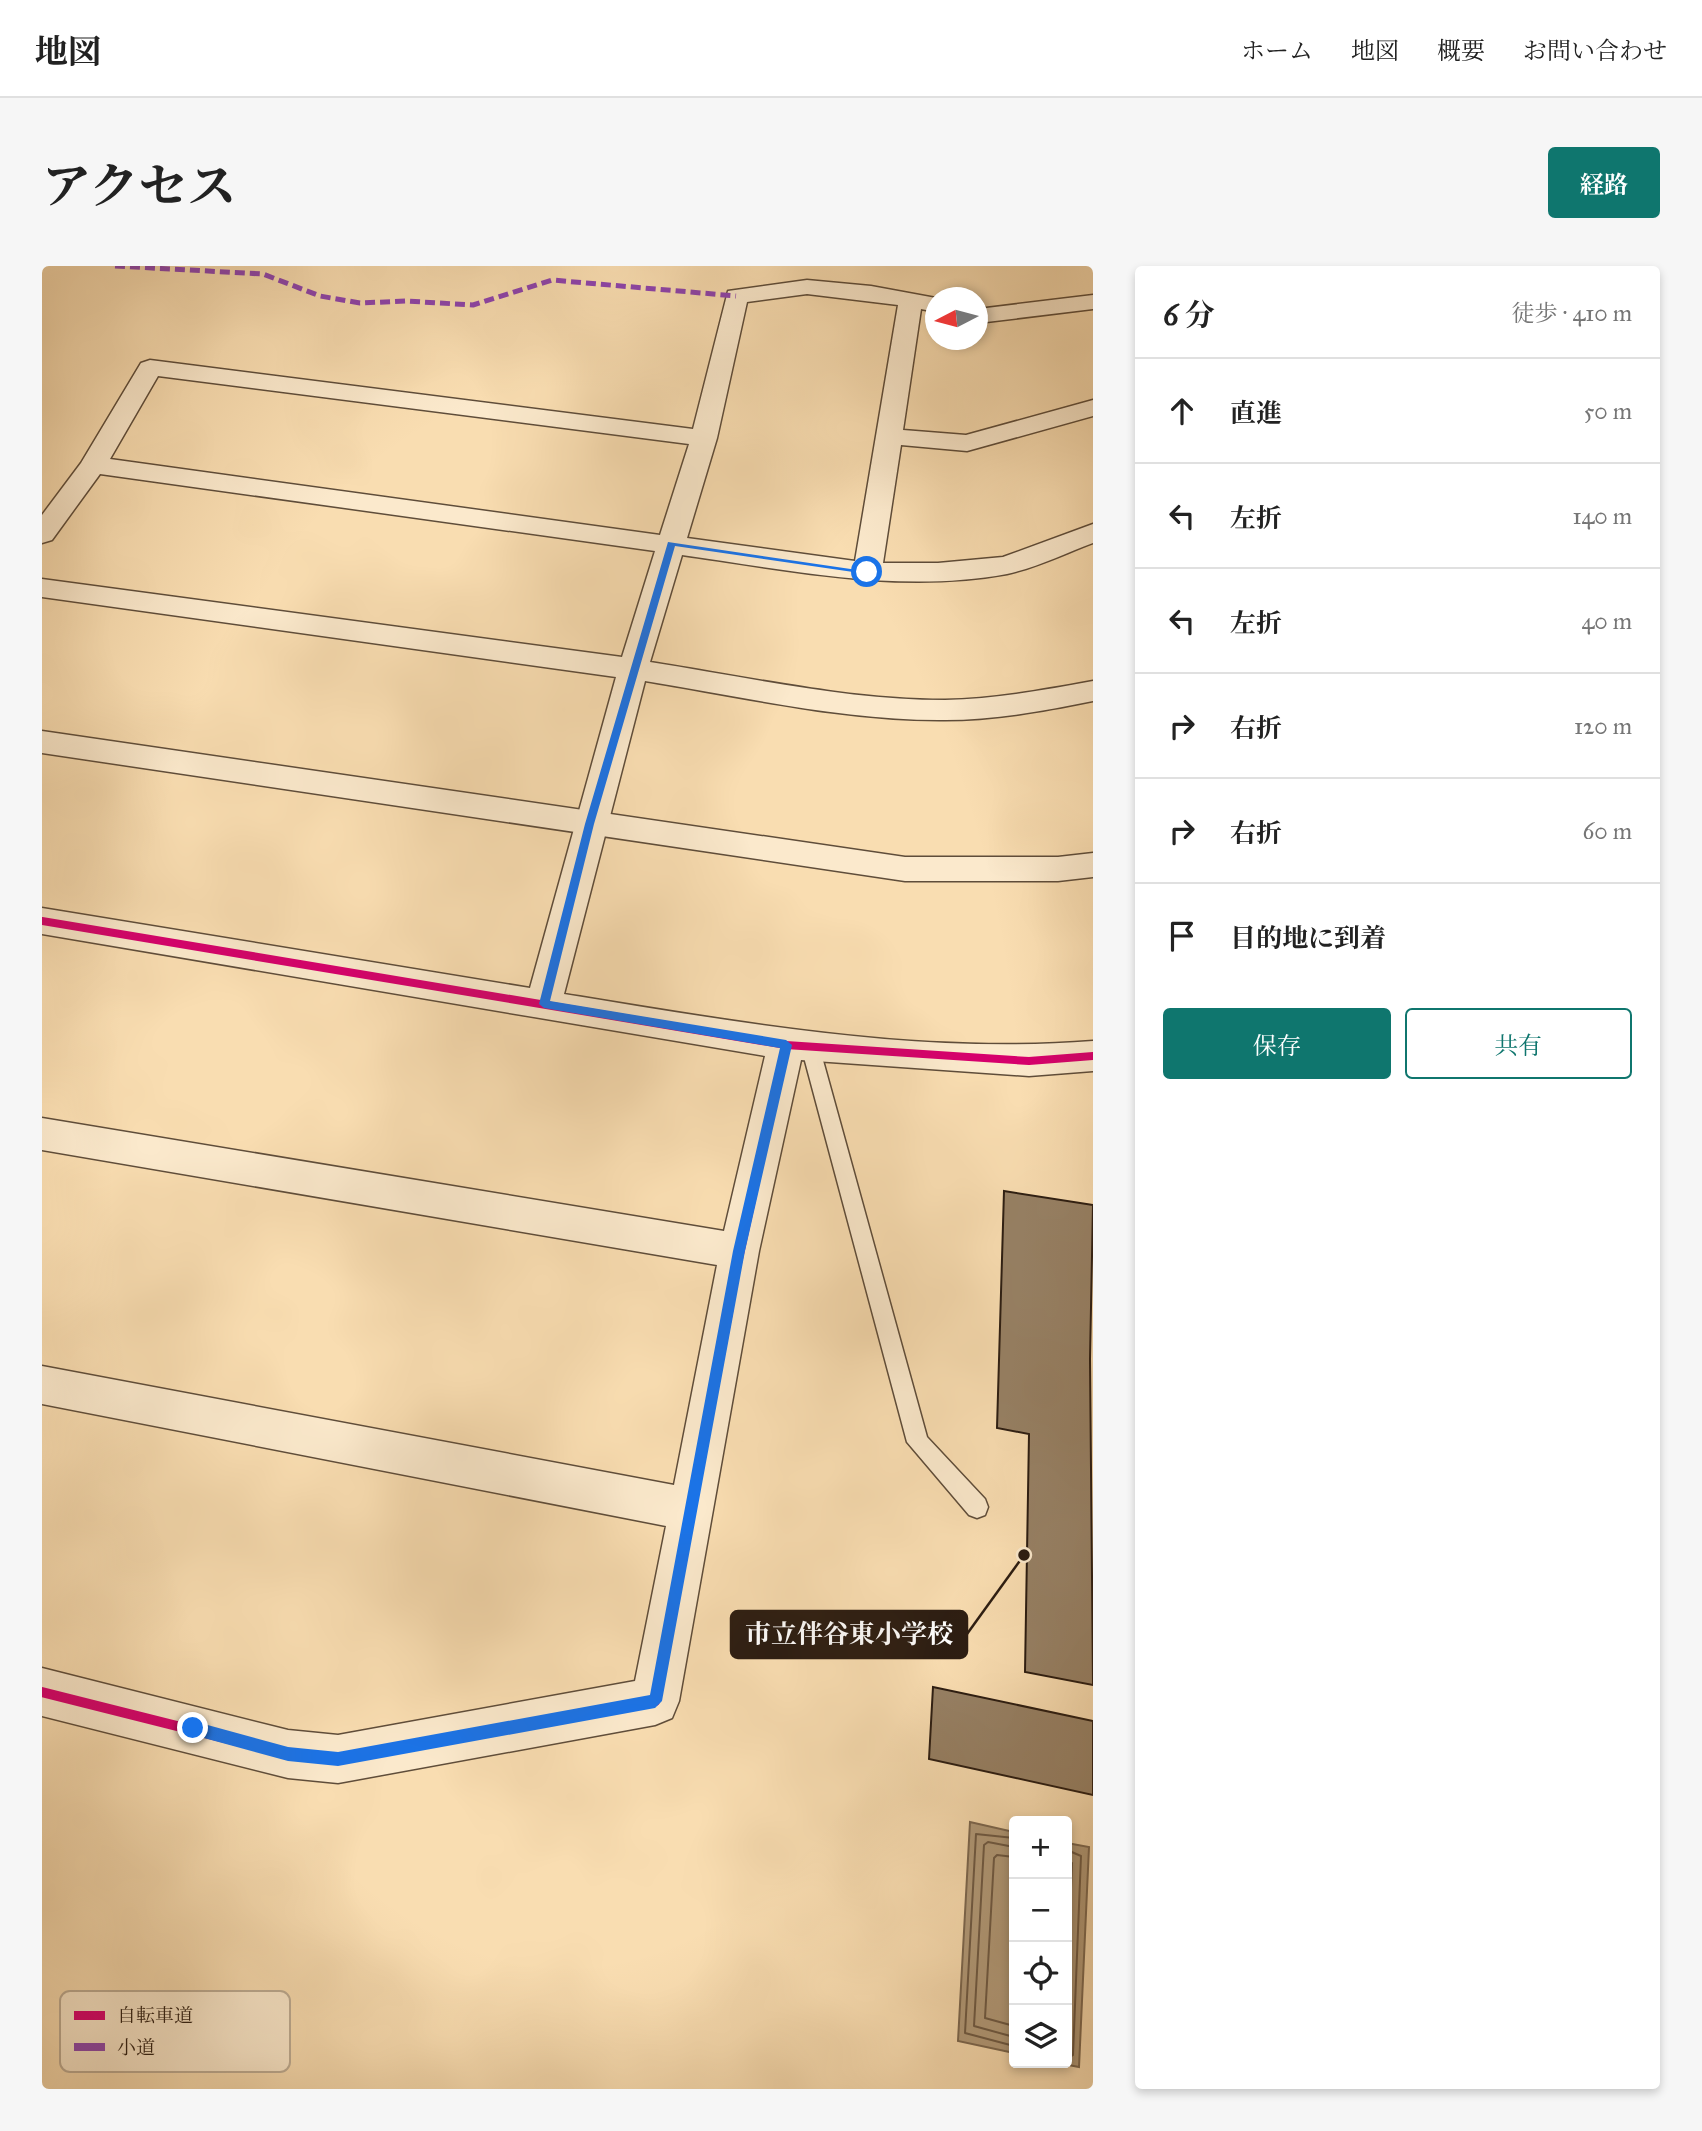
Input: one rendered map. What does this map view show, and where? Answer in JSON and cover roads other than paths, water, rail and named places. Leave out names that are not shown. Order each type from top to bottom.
[{"type":"street","points":[[544,1004],[633,669],[704,438],[736,296],[807,288],[923,302],[887,436],[867,572]]},
{"type":"street","points":[[988,315],[1093,302]]},
{"type":"street","points":[[42,534],[93,465],[150,368],[704,438]]},
{"type":"street","points":[[887,436],[967,443],[1093,408]]},
{"type":"street","points":[[93,465],[867,572],[938,572],[1007,565],[1093,533]]},
{"type":"street","points":[[42,588],[633,669],[878,707],[946,710],[1027,704],[1093,691]]},
{"type":"street","points":[[42,742],[905,869],[1058,869],[1093,864]]},
{"type":"street","points":[[42,921],[798,1045],[1029,1061],[1093,1056]]},
{"type":"street","points":[[42,1692],[288,1754],[338,1759],[655,1701],[739,1251],[798,1045]]},
{"type":"street","points":[[42,1133],[739,1251]]},
{"type":"street","points":[[42,1385],[690,1508]]},
{"type":"lane","points":[[798,1045],[918,1442],[977,1507]]},
{"type":"water","points":[[970,1822],[1009,1831],[1009,2052],[958,2041]]},
{"type":"water","points":[[1072,1844],[1089,1847],[1079,2067],[1072,2066]]},
{"type":"place","name":"市立伴谷東小学校","points":[[1024,1555]]}]
